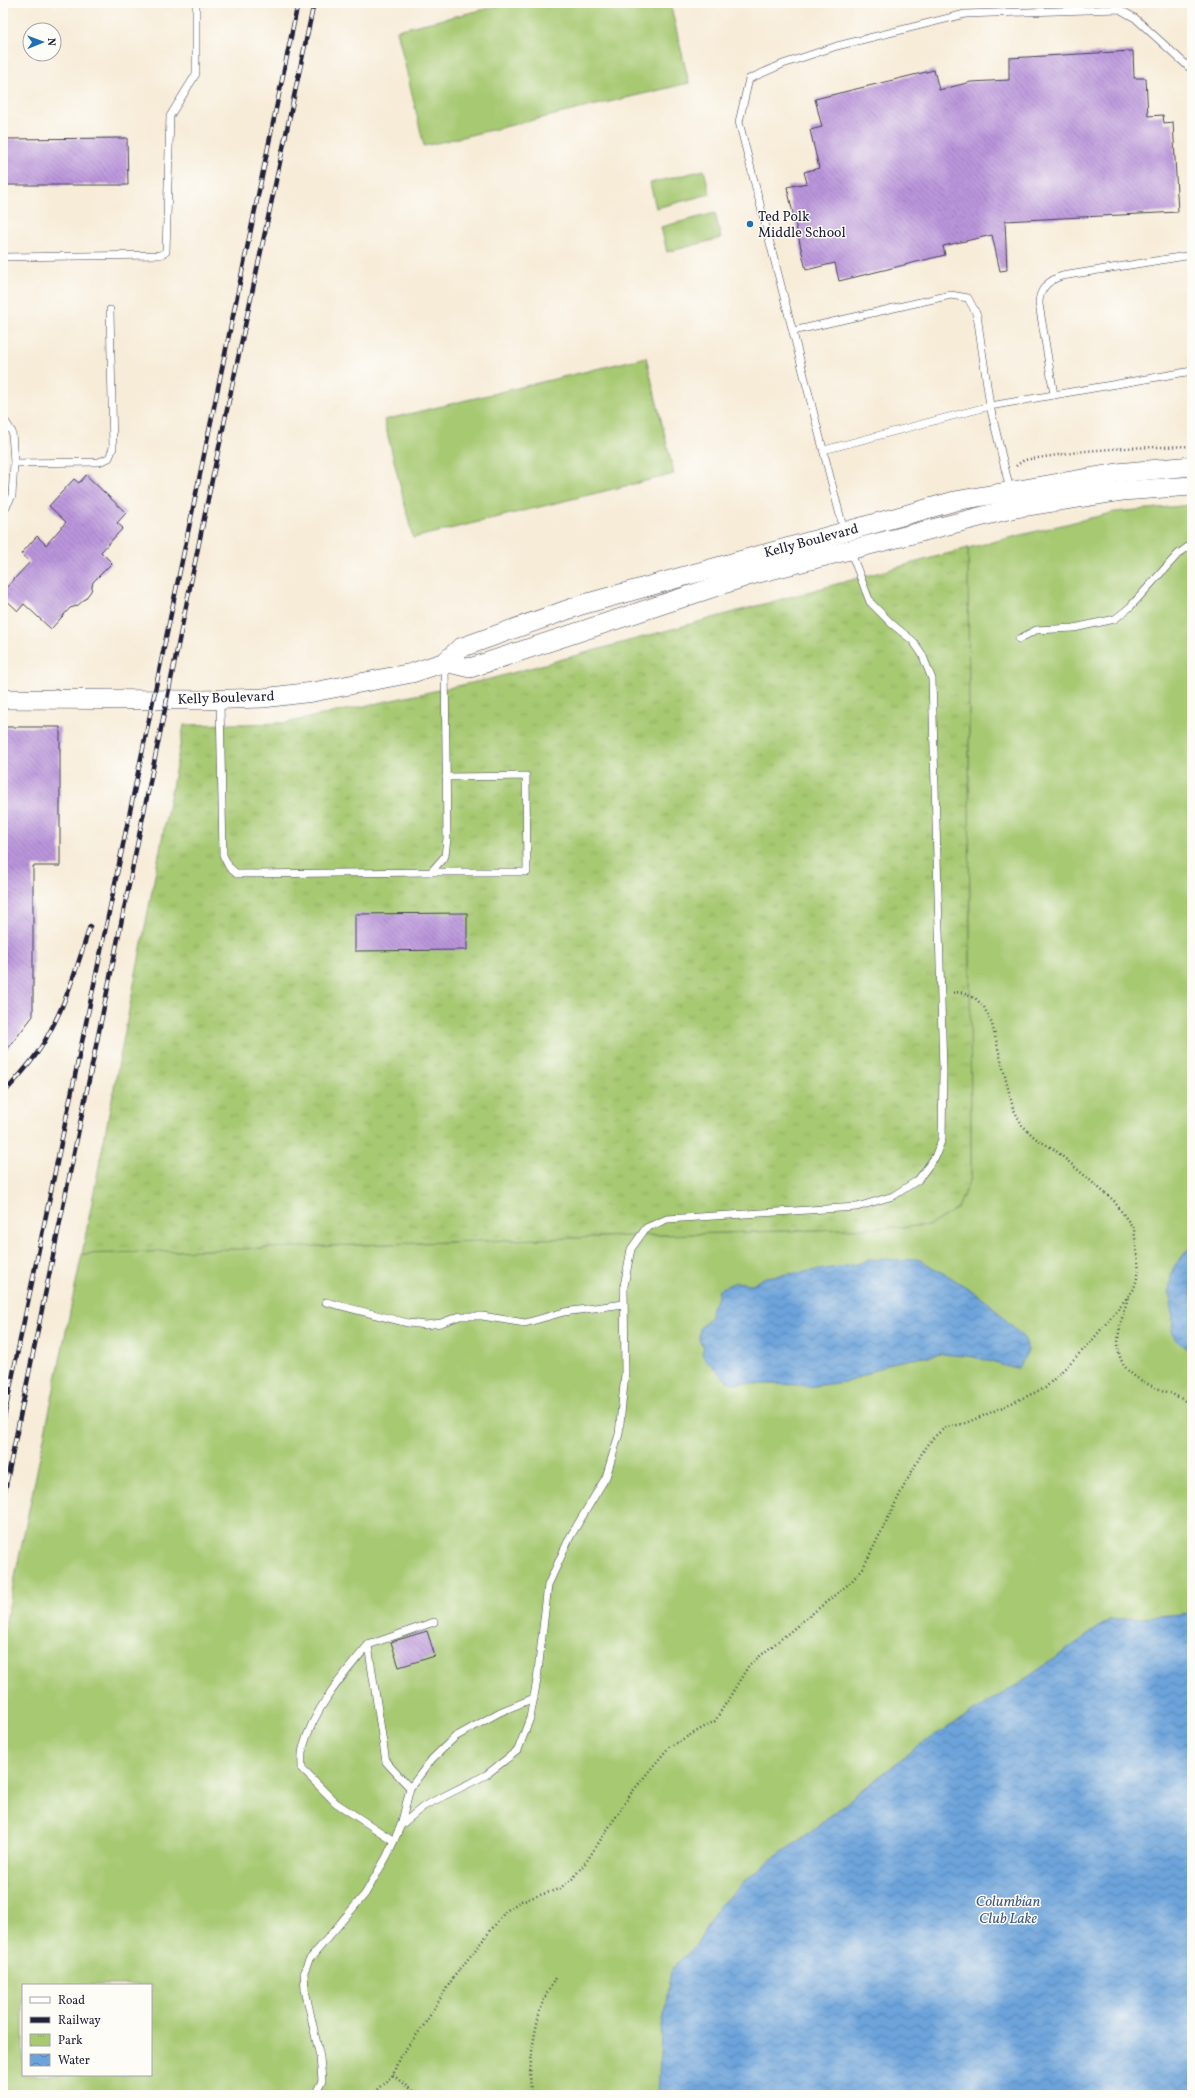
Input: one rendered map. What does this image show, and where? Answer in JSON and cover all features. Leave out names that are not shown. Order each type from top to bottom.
[{"type":"street","name":"Kelly Boulevard","points":[[3,700],[263,698],[313,692],[412,673],[445,662],[460,648],[581,605],[955,501],[1008,482],[1192,466]]},
{"type":"street","name":"Kelly Boulevard","points":[[445,662],[470,668],[751,575],[1015,508],[1122,490],[1192,486]]},
{"type":"street","points":[[844,531],[850,550]]},
{"type":"lane","points":[[3,256],[160,255],[166,252],[170,116],[196,74],[196,3]]},
{"type":"lane","points":[[844,531],[739,122],[749,79],[783,64],[837,46],[965,14],[1119,9],[1135,18],[1192,70]]},
{"type":"lane","points":[[1054,395],[1039,304],[1040,293],[1046,285],[1054,279],[1088,272],[1192,255]]},
{"type":"lane","points":[[793,331],[951,295],[968,298],[977,314],[990,406],[1008,482]]},
{"type":"lane","points":[[14,463],[99,462],[109,458],[113,448],[110,310]]},
{"type":"lane","points":[[824,450],[990,406],[1192,371]]},
{"type":"lane","points":[[3,418],[12,432],[14,463],[12,496],[3,512]]},
{"type":"lane","points":[[1019,639],[1036,630],[1074,628],[1115,619],[1130,607],[1178,554],[1192,544]]},
{"type":"lane","points":[[401,1826],[424,1806],[486,1775],[518,1750],[530,1718],[534,1698],[548,1585],[570,1537],[606,1477],[619,1434],[625,1374],[624,1286],[631,1249],[646,1228],[667,1219],[857,1207],[893,1196],[918,1180],[935,1158],[942,1139],[943,1071],[932,679],[922,654],[913,641],[892,624],[870,602],[850,550]]},
{"type":"lane","points":[[431,872],[445,856],[447,838],[445,662]]},
{"type":"lane","points":[[220,699],[223,855],[229,867],[237,874],[527,872],[526,776],[446,777]]},
{"type":"lane","points":[[326,1302],[408,1323],[426,1325],[441,1323],[460,1316],[482,1316],[525,1323],[564,1312],[624,1304]]},
{"type":"lane","points":[[394,1841],[336,1803],[302,1769],[303,1748],[317,1716],[334,1686],[368,1644],[434,1622]]},
{"type":"lane","points":[[368,1644],[386,1762],[410,1788]]},
{"type":"lane","points":[[315,2095],[322,2081],[320,2057],[305,1990],[304,1972],[309,1960],[325,1939],[365,1894],[401,1826],[410,1788],[432,1759],[455,1737],[500,1712],[534,1698]]},
{"type":"path","points":[[1008,482],[1024,460],[1124,448],[1192,446]]},
{"type":"path","points":[[371,2095],[393,2075],[399,2058],[424,2025],[453,1978],[506,1911],[521,1901],[559,1889],[572,1879],[586,1862],[632,1792],[669,1747],[715,1721],[749,1665],[851,1582],[863,1568],[904,1486],[922,1453],[934,1437],[946,1427],[963,1424],[1045,1388],[1090,1343],[1134,1289],[1139,1271],[1134,1229],[1114,1201],[1055,1150],[1035,1138],[1022,1125],[1013,1108],[992,1024],[984,1007],[975,998],[965,994],[941,993]]},
{"type":"path","points":[[1128,1296],[1120,1322],[1118,1346],[1121,1363],[1131,1375],[1176,1396],[1192,1407]]},
{"type":"path","points":[[532,2095],[530,2088],[536,2025],[544,1998],[555,1978]]},
{"type":"path","points":[[393,2075],[416,2095]]},
{"type":"green space","points":[[511,3],[670,3],[689,83],[424,146],[397,30]]},
{"type":"green space","points":[[704,170],[710,194],[656,208],[650,183]]},
{"type":"green space","points":[[715,213],[721,238],[667,252],[661,227]]},
{"type":"green space","points":[[646,357],[674,474],[413,538],[384,420]]},
{"type":"green space","points":[[1192,505],[1192,2095],[3,2095],[3,1635],[82,1254],[904,1227],[930,1225],[958,1208],[971,1177],[968,548],[1115,512]]},
{"type":"green space","points":[[968,548],[971,1177],[958,1208],[930,1225],[904,1227],[82,1254],[184,725],[285,723],[490,679]]},
{"type":"water","points":[[1192,1245],[1192,1349],[1190,1349],[1177,1341],[1172,1334],[1173,1314],[1169,1293],[1171,1275],[1175,1265]]},
{"type":"water","points":[[887,1259],[903,1261],[918,1259],[985,1299],[1025,1339],[1028,1351],[1019,1368],[1008,1367],[974,1357],[941,1354],[891,1363],[851,1381],[807,1387],[801,1385],[732,1383],[727,1381],[704,1358],[702,1353],[704,1347],[699,1340],[700,1328],[711,1316],[712,1307],[718,1297],[719,1289],[736,1282],[752,1284],[766,1277],[853,1265],[869,1260]]},
{"type":"water","name":"Columbian Club Lake","points":[[1192,1613],[1192,2095],[658,2095],[661,2034],[671,1970],[696,1945],[718,1907],[761,1867],[805,1836],[915,1748],[1028,1677],[1109,1620]]},
{"type":"building","points":[[1133,51],[1134,78],[1146,78],[1148,116],[1163,115],[1164,123],[1173,122],[1178,212],[1005,221],[1007,270],[1000,271],[992,235],[943,246],[945,255],[839,281],[835,263],[806,270],[787,187],[807,183],[804,172],[819,168],[810,130],[822,127],[815,99],[934,70],[939,90],[971,82],[1009,80],[1009,58]]},
{"type":"building","points":[[127,138],[128,185],[3,185],[3,139]]},
{"type":"building","points":[[86,475],[126,513],[117,523],[123,528],[101,552],[112,563],[93,582],[91,591],[85,599],[77,606],[70,608],[51,629],[24,604],[18,611],[3,597],[3,591],[30,562],[21,554],[37,536],[46,545],[66,522],[49,506],[74,479],[79,483]]},
{"type":"building","points":[[3,727],[60,727],[60,866],[33,866],[33,1016],[3,1055]]},
{"type":"building","points":[[467,913],[467,950],[355,951],[355,914]]},
{"type":"building","points":[[427,1631],[435,1656],[399,1667],[391,1642]]},
{"type":"railway","points":[[3,1422],[298,3]]},
{"type":"railway","points":[[3,1500],[209,494],[314,3]]},
{"type":"railway","points":[[3,1094],[33,1059],[44,1043],[55,1022],[72,982],[90,926]]},
{"type":"place","name":"Ted Polk Middle School","points":[[750,224]]}]
